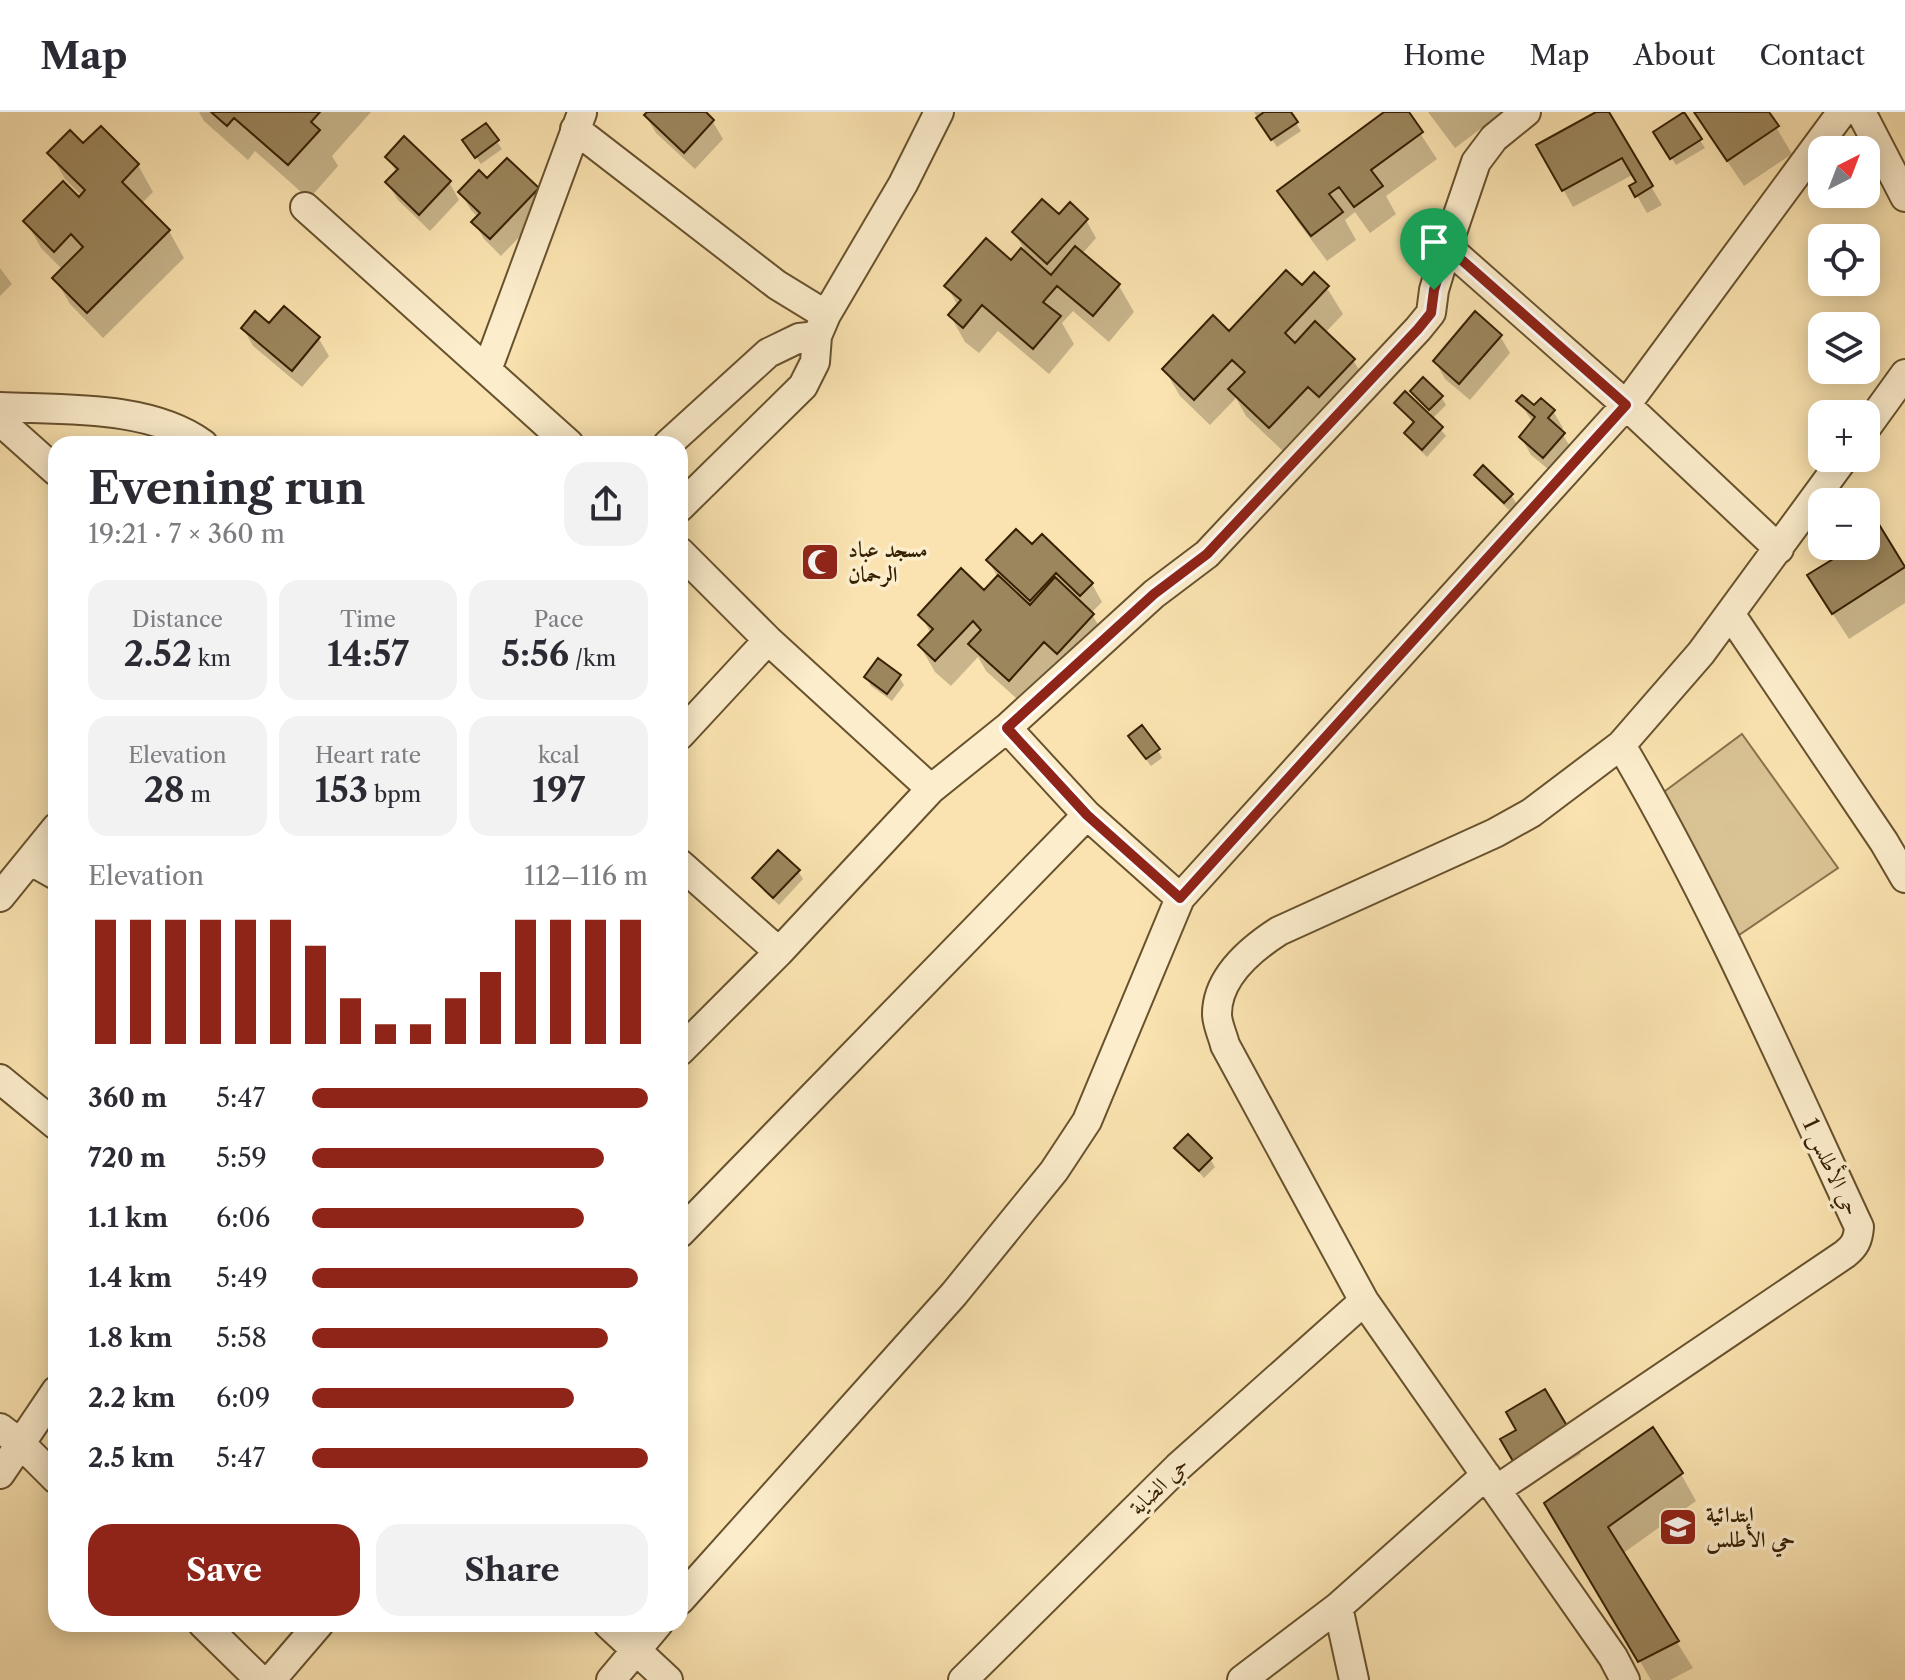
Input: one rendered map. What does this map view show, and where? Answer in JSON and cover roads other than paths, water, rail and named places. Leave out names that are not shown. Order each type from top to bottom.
[{"type":"street","points":[[688,499],[803,386],[815,362],[821,325],[903,184],[939,112]]},
{"type":"street","points":[[688,1043],[779,952],[931,789],[1007,728],[1154,594],[1207,554],[1418,329],[1431,313],[1434,290],[1476,162],[1494,138],[1526,112]]},
{"type":"street","points":[[688,1591],[954,1294],[1054,1171],[1087,1121],[1180,898],[1626,405],[1842,112]]},
{"type":"street","points":[[1861,112],[1905,197]]},
{"type":"street","points":[[487,370],[579,120],[821,325]]},
{"type":"street","points":[[305,207],[560,436]]},
{"type":"street","points":[[1447,247],[1626,405],[1779,549]]},
{"type":"street","points":[[677,436],[768,353],[821,325]]},
{"type":"street","points":[[1880,409],[1905,374]]},
{"type":"street","points":[[0,407],[118,412],[154,421],[186,436]]},
{"type":"street","points":[[0,421],[48,464]]},
{"type":"street","points":[[1625,1680],[1613,1657],[1364,1301],[1225,1045],[1217,1014],[1231,974],[1251,950],[1279,931],[1495,833],[1531,813],[1621,745],[1731,615],[1834,472]]},
{"type":"street","points":[[688,560],[768,640],[931,789]]},
{"type":"street","points":[[1731,615],[1905,878]]},
{"type":"street","points":[[688,726],[768,640]]},
{"type":"street","points":[[1007,728],[1087,815],[1180,898]]},
{"type":"street","name":"حي الأطلس 1","points":[[1491,1483],[1845,1254],[1859,1238],[1859,1227],[1715,916],[1668,824],[1621,745]]},
{"type":"street","points":[[688,1225],[1087,815]]},
{"type":"street","points":[[0,897],[48,839]]},
{"type":"street","points":[[31,861],[48,871]]},
{"type":"street","points":[[688,871],[779,952]]},
{"type":"street","points":[[0,1079],[48,1118]]},
{"type":"street","name":"حي الضاية","points":[[963,1680],[1178,1467],[1364,1301]]},
{"type":"street","points":[[0,1474],[10,1436],[48,1399]]},
{"type":"street","points":[[10,1436],[48,1472]]},
{"type":"street","points":[[1242,1680],[1491,1483]]},
{"type":"street","points":[[1338,1607],[1354,1680]]},
{"type":"street","points":[[211,1632],[260,1680]]},
{"type":"street","points":[[271,1680],[312,1632]]},
{"type":"street","points":[[617,1632],[668,1680]]},
{"type":"street","points":[[611,1680],[651,1632]]},
{"type":"place","name":"مسجد عباد الرحمان","points":[[820,562]]},
{"type":"place","name":"ابتدائية حي الأطلس","points":[[1678,1527]]}]
